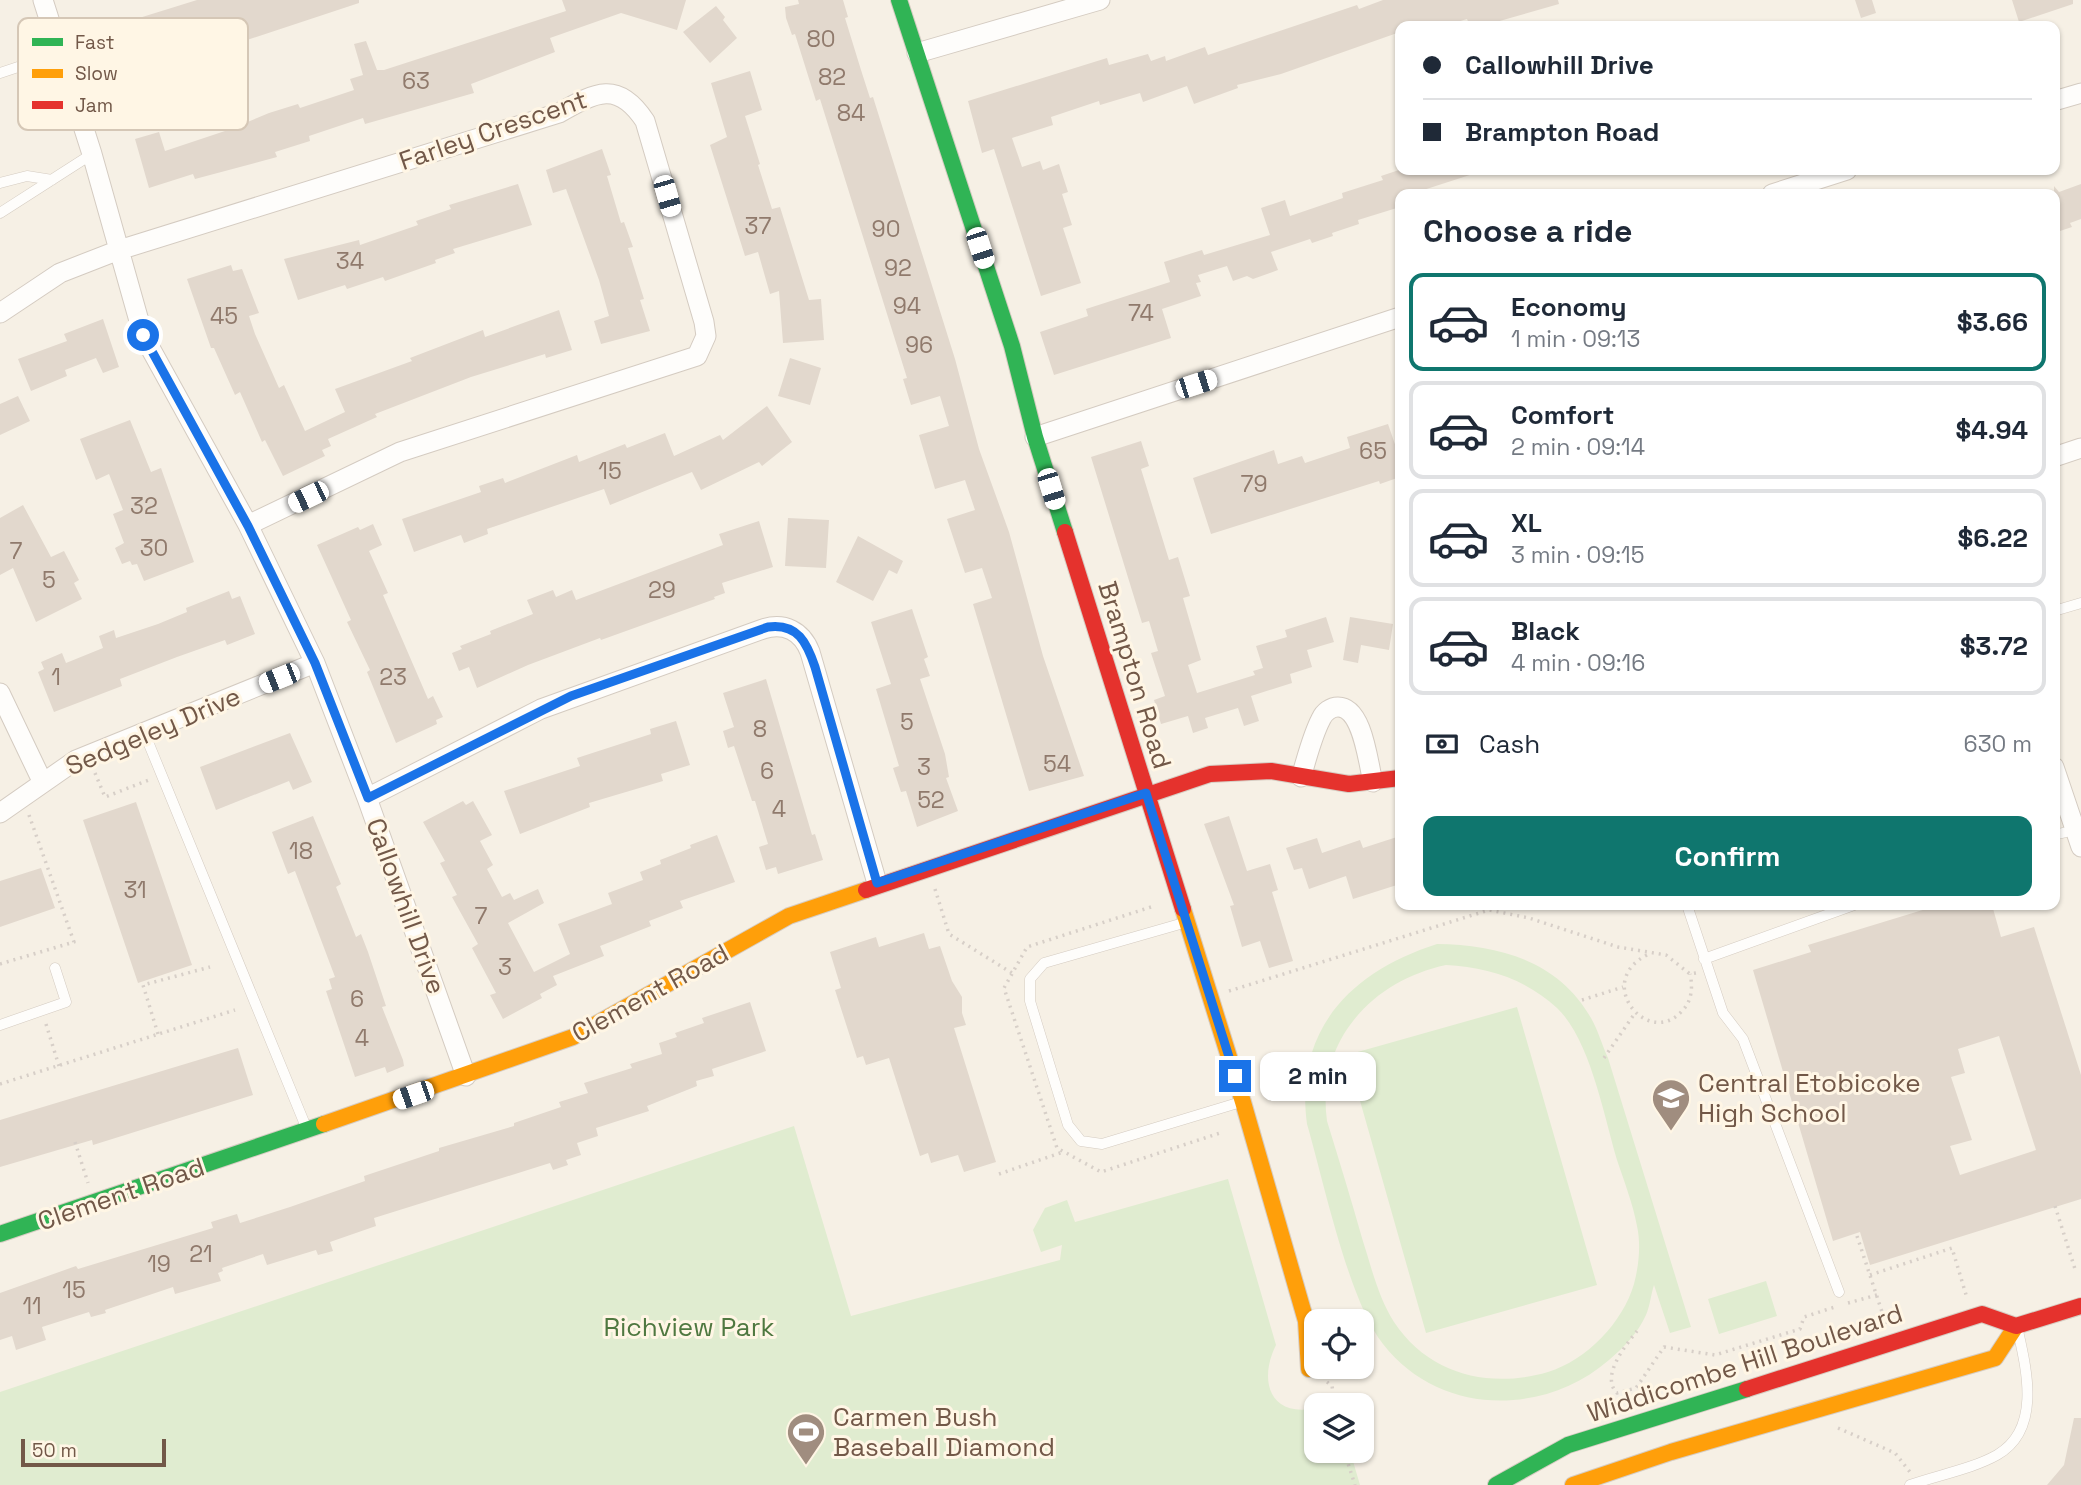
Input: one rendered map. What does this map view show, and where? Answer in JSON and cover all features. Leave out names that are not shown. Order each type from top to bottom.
[{"type":"street","name":"Callowhill Drive","points":[[43,0],[49,18]]},
{"type":"street","name":"Brampton Road","points":[[899,0],[1012,346],[1035,437],[1243,1102],[1304,1314]]},
{"type":"street","points":[[917,52],[1100,0]]},
{"type":"street","name":"Farley Crescent","points":[[119,250],[559,113],[592,96],[615,93],[626,98],[645,121],[704,322],[706,336],[697,356],[401,452],[248,526]]},
{"type":"street","points":[[2060,99],[2081,93]]},
{"type":"street","name":"Callowhill Drive","points":[[84,130],[143,335],[248,526],[315,663],[368,798],[466,1076]]},
{"type":"street","points":[[1788,189],[1831,175]]},
{"type":"street","points":[[0,313],[60,273],[119,250]]},
{"type":"street","points":[[1035,437],[1395,319]]},
{"type":"street","points":[[2060,455],[2081,448]]},
{"type":"street","points":[[368,798],[571,696],[763,629],[784,627],[799,634],[808,647],[877,883]]},
{"type":"street","name":"Sedgeley Drive","points":[[0,813],[42,782],[88,755],[315,663]]},
{"type":"street","points":[[0,692],[42,782]]},
{"type":"street","points":[[1301,777],[1321,719],[1328,710],[1338,707],[1350,710],[1357,719],[1373,782]]},
{"type":"street","name":"Clement Road","points":[[0,1234],[308,1131],[573,1037],[789,916],[877,883],[1146,793],[1210,774],[1241,771],[1349,784],[1395,779]]},
{"type":"street","points":[[2060,785],[2078,839]]},
{"type":"street","points":[[1573,1485],[1671,1452],[1807,1415],[1995,1358],[2017,1326],[2081,1307]]},
{"type":"street","name":"Widdicombe Hill Boulevard","points":[[1496,1485],[1568,1445],[1982,1314],[2017,1326]]},
{"type":"street","points":[[1528,1466],[1538,1485]]},
{"type":"lane","points":[[0,73],[18,67]]},
{"type":"lane","points":[[0,213],[92,154]]},
{"type":"lane","points":[[0,183],[27,176],[52,180]]},
{"type":"lane","points":[[2060,609],[2081,603]]},
{"type":"lane","points":[[144,732],[308,1131]]},
{"type":"lane","points":[[2060,836],[2078,839]]},
{"type":"lane","points":[[1690,910],[1724,1013],[1743,1039],[1839,1292]]},
{"type":"lane","points":[[1706,964],[1841,910]]},
{"type":"lane","points":[[1187,921],[1044,963],[1034,973],[1030,983],[1030,1001],[1068,1125],[1076,1137],[1088,1144],[1102,1144],[1243,1102]]},
{"type":"lane","points":[[0,1025],[66,1002],[55,968]]},
{"type":"lane","points":[[1914,1484],[1998,1454],[2020,1432],[2029,1402],[2025,1363],[2017,1326]]},
{"type":"path","points":[[88,755],[105,797],[162,776]]},
{"type":"path","points":[[0,964],[74,942],[23,798]]},
{"type":"path","points":[[928,867],[949,934],[1030,983]]},
{"type":"path","points":[[1151,906],[1027,947],[1004,988],[1057,1148],[1101,1172],[1223,1132]]},
{"type":"path","points":[[1210,996],[1489,910],[1529,918],[1600,942],[1674,959],[1690,974],[1690,1000],[1679,1015],[1661,1022],[1635,1013],[1623,987],[1628,970],[1649,954]]},
{"type":"path","points":[[1690,974],[1706,964]]},
{"type":"path","points":[[158,1034],[143,985],[210,967]]},
{"type":"path","points":[[1582,1000],[1623,987]]},
{"type":"path","points":[[42,1010],[59,1066]]},
{"type":"path","points":[[0,1084],[234,1010]]},
{"type":"path","points":[[1604,1058],[1635,1013]]},
{"type":"path","points":[[75,1142],[86,1177]]},
{"type":"path","points":[[999,1174],[1088,1144]]},
{"type":"path","points":[[2055,1206],[2075,1269]]},
{"type":"path","points":[[1857,1236],[1886,1324]]},
{"type":"path","points":[[1870,1275],[1952,1248],[1967,1298]]},
{"type":"path","points":[[1637,1331],[1618,1358],[1611,1379],[1617,1393],[1636,1388],[1664,1347],[1715,1355],[1800,1329],[1802,1320],[1810,1314],[1877,1295]]},
{"type":"path","points":[[1807,1415],[1895,1453],[1914,1484]]},
{"type":"path","points":[[1348,1463],[1355,1485]]},
{"type":"green space","points":[[1437,944],[1482,948],[1504,953],[1544,969],[1562,982],[1577,998],[1593,1023],[1608,1058],[1691,1327],[1670,1333],[1654,1285],[1643,1322],[1630,1340],[1609,1360],[1583,1379],[1554,1392],[1523,1399],[1492,1400],[1462,1396],[1433,1385],[1406,1368],[1383,1344],[1374,1330],[1374,1309],[1363,1309],[1338,1239],[1307,1124],[1305,1090],[1310,1060],[1320,1032],[1335,1009],[1355,988],[1379,970]],"holes":[[[1446,965],[1476,968],[1505,976],[1532,989],[1557,1008],[1569,1022],[1594,1079],[1638,1233],[1639,1255],[1634,1284],[1621,1312],[1602,1338],[1576,1359],[1548,1372],[1526,1377],[1483,1378],[1443,1366],[1408,1340],[1394,1322],[1375,1281],[1327,1121],[1326,1092],[1330,1066],[1340,1041],[1354,1019],[1394,985],[1419,973]]]},
{"type":"green space","points":[[1517,1007],[1597,1285],[1426,1333],[1347,1055]]},
{"type":"green space","name":"Richview Park","points":[[794,1126],[851,1316],[1060,1260],[1062,1245],[1041,1252],[1033,1230],[1045,1208],[1067,1200],[1075,1222],[1228,1179],[1276,1345],[1268,1371],[1272,1394],[1278,1402],[1288,1407],[1304,1410],[1304,1463],[1354,1463],[1360,1485],[0,1485],[0,1392]]},
{"type":"green space","points":[[1766,1281],[1777,1316],[1719,1334],[1708,1299]]},
{"type":"building","points":[[197,0],[359,0],[359,3],[248,40],[248,18],[139,18]]},
{"type":"building","points":[[562,0],[686,0],[677,30],[621,13],[550,38],[555,52],[471,84],[474,93],[365,124],[363,118],[309,136],[310,141],[275,152],[277,157],[195,179],[193,174],[149,188],[135,139],[159,132],[165,151],[228,130],[248,130],[248,122],[269,113],[298,104],[300,108],[354,90],[350,79],[363,75],[354,44],[366,41],[377,70],[384,70],[566,11]]},
{"type":"building","points":[[798,0],[843,0],[848,17],[845,18],[861,70],[870,98],[873,97],[955,359],[979,449],[1009,532],[1043,656],[1084,776],[1029,791],[973,604],[992,598],[982,568],[965,573],[947,519],[975,510],[965,480],[935,489],[919,435],[949,426],[940,396],[911,405],[903,379],[907,378],[820,99],[816,101],[795,34],[792,35],[786,18],[785,7],[799,4]]},
{"type":"building","points":[[1383,0],[1558,0],[1559,4],[1500,21],[1395,21],[1395,34],[1281,74],[1237,85],[1238,88],[1194,104],[1187,86],[1143,102],[1140,93],[1100,105],[1099,101],[1051,117],[1053,125],[1012,138],[1022,167],[1040,161],[1043,170],[1059,164],[1068,192],[1062,194],[1072,225],[1063,228],[1081,283],[1041,296],[994,149],[982,153],[968,101],[1107,58],[1109,65],[1148,54],[1151,61],[1165,56],[1166,61],[1205,47],[1208,55],[1357,5],[1359,9]]},
{"type":"building","points":[[1855,0],[1872,0],[1876,13],[1861,18]]},
{"type":"building","points":[[2012,0],[2073,0],[2073,4],[2019,21]]},
{"type":"building","points":[[716,6],[737,38],[710,63],[683,32]]},
{"type":"building","points":[[750,71],[762,110],[745,116],[760,164],[758,165],[772,209],[780,207],[809,300],[821,299],[824,340],[783,343],[779,291],[770,294],[758,252],[745,256],[710,145],[727,137],[711,83]]},
{"type":"building","points":[[602,149],[611,175],[607,176],[621,223],[624,222],[633,247],[628,248],[644,299],[640,300],[650,331],[601,344],[594,321],[609,316],[599,280],[566,189],[553,193],[546,170]]},
{"type":"building","points":[[1395,171],[1395,175],[1470,175],[1426,189],[1395,189],[1395,209],[1358,220],[1359,224],[1332,233],[1333,236],[1312,243],[1310,239],[1271,252],[1278,270],[1253,279],[1247,276],[1233,281],[1227,266],[1198,275],[1201,282],[1196,283],[1201,296],[1162,309],[1171,338],[1054,375],[1040,332],[1088,316],[1086,309],[1170,282],[1164,262],[1202,250],[1204,255],[1270,235],[1261,208],[1285,200],[1290,216],[1343,198],[1342,193],[1383,180],[1381,176]]},
{"type":"building","points":[[518,184],[532,225],[453,249],[455,253],[435,260],[436,263],[385,281],[383,277],[347,289],[345,285],[298,300],[284,259],[359,240],[360,245],[418,225],[416,221],[451,209],[449,205]]},
{"type":"building","points":[[2081,184],[2081,219],[2070,223],[2072,227],[2060,231],[2060,192]]},
{"type":"building","points":[[231,265],[233,271],[242,269],[259,313],[249,316],[255,334],[279,388],[284,385],[305,431],[345,412],[335,389],[412,361],[410,358],[483,330],[485,337],[559,310],[572,350],[546,358],[545,354],[471,377],[375,414],[377,417],[328,439],[331,446],[322,450],[325,456],[283,476],[265,440],[262,442],[240,392],[235,395],[214,348],[211,348],[187,279]]},
{"type":"building","points":[[103,319],[119,367],[103,373],[96,358],[65,370],[67,376],[31,391],[18,359],[67,341],[64,334]]},
{"type":"building","points":[[790,358],[821,368],[810,405],[778,396]]},
{"type":"building","points":[[18,396],[30,421],[0,435],[0,404]]},
{"type":"building","points":[[767,406],[792,442],[762,466],[759,462],[701,490],[692,472],[610,505],[604,489],[487,529],[488,534],[464,543],[461,535],[414,552],[402,519],[481,492],[479,486],[503,478],[505,483],[577,455],[579,462],[625,444],[627,448],[665,433],[674,456],[720,435],[723,440]]},
{"type":"building","points":[[130,420],[151,472],[161,468],[194,562],[144,581],[137,564],[132,565],[130,561],[122,564],[115,548],[124,543],[113,514],[123,510],[109,474],[96,480],[80,439]]},
{"type":"building","points":[[1388,424],[1395,444],[1395,479],[1380,484],[1379,481],[1211,534],[1193,478],[1274,450],[1278,464],[1302,456],[1305,463],[1350,448],[1347,437]]},
{"type":"building","points":[[1141,441],[1149,466],[1141,469],[1169,560],[1178,557],[1190,596],[1183,598],[1201,660],[1188,665],[1197,693],[1255,675],[1253,671],[1263,668],[1256,646],[1287,637],[1285,630],[1326,617],[1334,642],[1307,650],[1312,667],[1290,674],[1292,683],[1251,696],[1259,721],[1244,726],[1238,708],[1205,718],[1208,728],[1193,733],[1188,716],[1161,724],[1154,700],[1165,696],[1151,653],[1158,651],[1149,621],[1142,623],[1091,457]]},
{"type":"building","points":[[23,505],[51,557],[64,551],[79,580],[74,583],[82,599],[36,622],[13,568],[0,575],[0,518]]},
{"type":"building","points":[[788,518],[829,520],[826,568],[785,566]]},
{"type":"building","points":[[759,521],[773,567],[722,583],[725,593],[714,597],[715,599],[601,640],[600,638],[528,665],[477,688],[469,667],[459,671],[452,653],[462,649],[460,646],[491,634],[490,631],[533,614],[527,600],[553,590],[556,597],[572,590],[576,600],[723,545],[719,534]]},
{"type":"building","points":[[373,524],[382,545],[369,551],[388,593],[383,595],[428,699],[433,696],[443,717],[436,720],[437,724],[396,743],[367,672],[370,670],[347,622],[351,620],[317,545],[358,527],[360,530]]},
{"type":"building","points":[[858,536],[903,561],[897,574],[889,570],[873,601],[836,582]]},
{"type":"building","points":[[229,591],[232,599],[240,596],[255,634],[227,645],[225,640],[120,679],[122,686],[54,712],[38,672],[44,669],[41,662],[62,653],[66,663],[103,648],[99,636],[114,630],[116,638],[158,624],[187,612],[186,608]]},
{"type":"building","points":[[912,609],[928,657],[924,659],[930,676],[920,679],[945,754],[949,777],[946,778],[958,811],[917,827],[906,791],[901,792],[893,768],[899,766],[876,689],[891,684],[871,622]]},
{"type":"building","points":[[1350,617],[1393,624],[1389,650],[1361,645],[1358,663],[1343,660]]},
{"type":"building","points":[[766,679],[812,835],[815,834],[823,860],[778,874],[776,867],[766,870],[759,847],[768,844],[755,801],[752,801],[734,746],[728,748],[723,731],[734,727],[723,693]]},
{"type":"building","points":[[676,721],[690,765],[661,774],[663,781],[589,803],[590,807],[520,834],[504,791],[580,766],[577,758],[651,734],[650,729]]},
{"type":"building","points":[[290,733],[312,782],[293,790],[289,781],[216,810],[200,767]]},
{"type":"building","points":[[463,801],[466,805],[473,801],[492,835],[480,841],[493,865],[487,869],[502,897],[510,893],[514,900],[538,889],[544,903],[508,923],[534,972],[570,954],[558,924],[612,904],[608,893],[643,880],[640,872],[661,864],[660,860],[691,848],[690,845],[717,835],[735,882],[680,901],[683,908],[649,921],[651,926],[600,946],[604,956],[553,976],[557,985],[540,994],[542,998],[503,1019],[490,995],[496,993],[472,948],[478,944],[452,897],[457,895],[440,863],[445,861],[423,822]]},
{"type":"building","points":[[136,802],[192,965],[138,983],[83,820]]},
{"type":"building","points":[[313,816],[341,884],[336,887],[356,937],[361,934],[368,952],[386,1006],[382,1007],[403,1060],[404,1066],[387,1073],[385,1067],[355,1077],[326,991],[332,989],[329,979],[335,977],[295,871],[288,874],[272,832]]},
{"type":"building","points":[[1229,816],[1247,871],[1270,864],[1278,890],[1272,892],[1293,961],[1269,968],[1260,941],[1242,947],[1230,906],[1234,905],[1204,824]]},
{"type":"building","points":[[1317,838],[1322,853],[1360,840],[1363,848],[1395,838],[1395,886],[1353,899],[1346,876],[1309,889],[1302,868],[1294,870],[1286,848]]},
{"type":"building","points":[[41,868],[55,908],[0,927],[0,881]]},
{"type":"building","points":[[1923,910],[1993,910],[2001,937],[2034,927],[2081,1075],[2081,1199],[1870,1265],[1860,1232],[1833,1241],[1753,970],[1811,952],[1808,945]],"holes":[[[1999,1036],[2036,1150],[1960,1175],[1950,1146],[1972,1140],[1951,1077],[1965,1073],[1958,1049]]]},
{"type":"building","points":[[924,933],[929,949],[940,946],[952,981],[962,997],[962,1013],[966,1025],[954,1028],[996,1162],[964,1172],[958,1155],[931,1163],[928,1153],[920,1156],[889,1058],[866,1065],[863,1056],[857,1058],[835,990],[841,988],[830,952],[876,937],[879,947]]},
{"type":"building","points":[[750,1002],[766,1051],[712,1069],[714,1076],[696,1081],[697,1086],[647,1106],[649,1111],[596,1128],[598,1136],[577,1143],[581,1155],[566,1160],[568,1165],[553,1170],[550,1163],[374,1218],[376,1226],[330,1242],[333,1251],[318,1255],[316,1250],[267,1265],[263,1254],[222,1268],[223,1271],[218,1273],[221,1281],[175,1294],[173,1287],[105,1310],[106,1313],[91,1317],[89,1312],[42,1327],[46,1340],[16,1350],[12,1336],[0,1340],[0,1293],[76,1266],[78,1269],[213,1228],[211,1222],[237,1214],[240,1223],[290,1207],[365,1181],[364,1176],[439,1151],[439,1148],[514,1126],[514,1123],[561,1107],[559,1102],[588,1093],[584,1083],[632,1068],[630,1064],[662,1054],[659,1043],[677,1037],[675,1033],[704,1023],[702,1018]]},
{"type":"building","points":[[238,1048],[253,1095],[93,1145],[92,1140],[0,1167],[0,1120]]},
{"type":"building","points":[[2074,1418],[2081,1418],[2081,1485],[2047,1485],[2064,1465]]},
{"type":"traffic: fast","points":[[899,0],[1012,346],[1035,437],[1065,532]]},
{"type":"traffic: fast","points":[[0,1234],[324,1124]]},
{"type":"traffic: fast","points":[[1496,1485],[1568,1445],[1747,1389]]},
{"type":"traffic: slow","points":[[324,1124],[573,1037],[789,916],[866,890]]},
{"type":"traffic: slow","points":[[1183,909],[1243,1102],[1304,1314]]},
{"type":"traffic: slow","points":[[1573,1485],[1671,1452],[1995,1358],[2016,1326]]},
{"type":"traffic: jam","points":[[1065,532],[1183,909]]},
{"type":"traffic: jam","points":[[866,890],[1210,774],[1271,771],[1349,784],[1395,779]]},
{"type":"traffic: jam","points":[[1747,1389],[1982,1314],[2016,1326],[2081,1306]]},
{"type":"place","name":"Central Etobicoke High School","points":[[1671,1132]]},
{"type":"place","name":"Carmen Bush Baseball Diamond","points":[[806,1466]]},
{"type":"route","points":[[143,335],[248,526],[315,663],[368,798],[571,696],[768,627],[789,628],[806,642],[815,667],[877,883],[1146,793],[1235,1076]]}]
